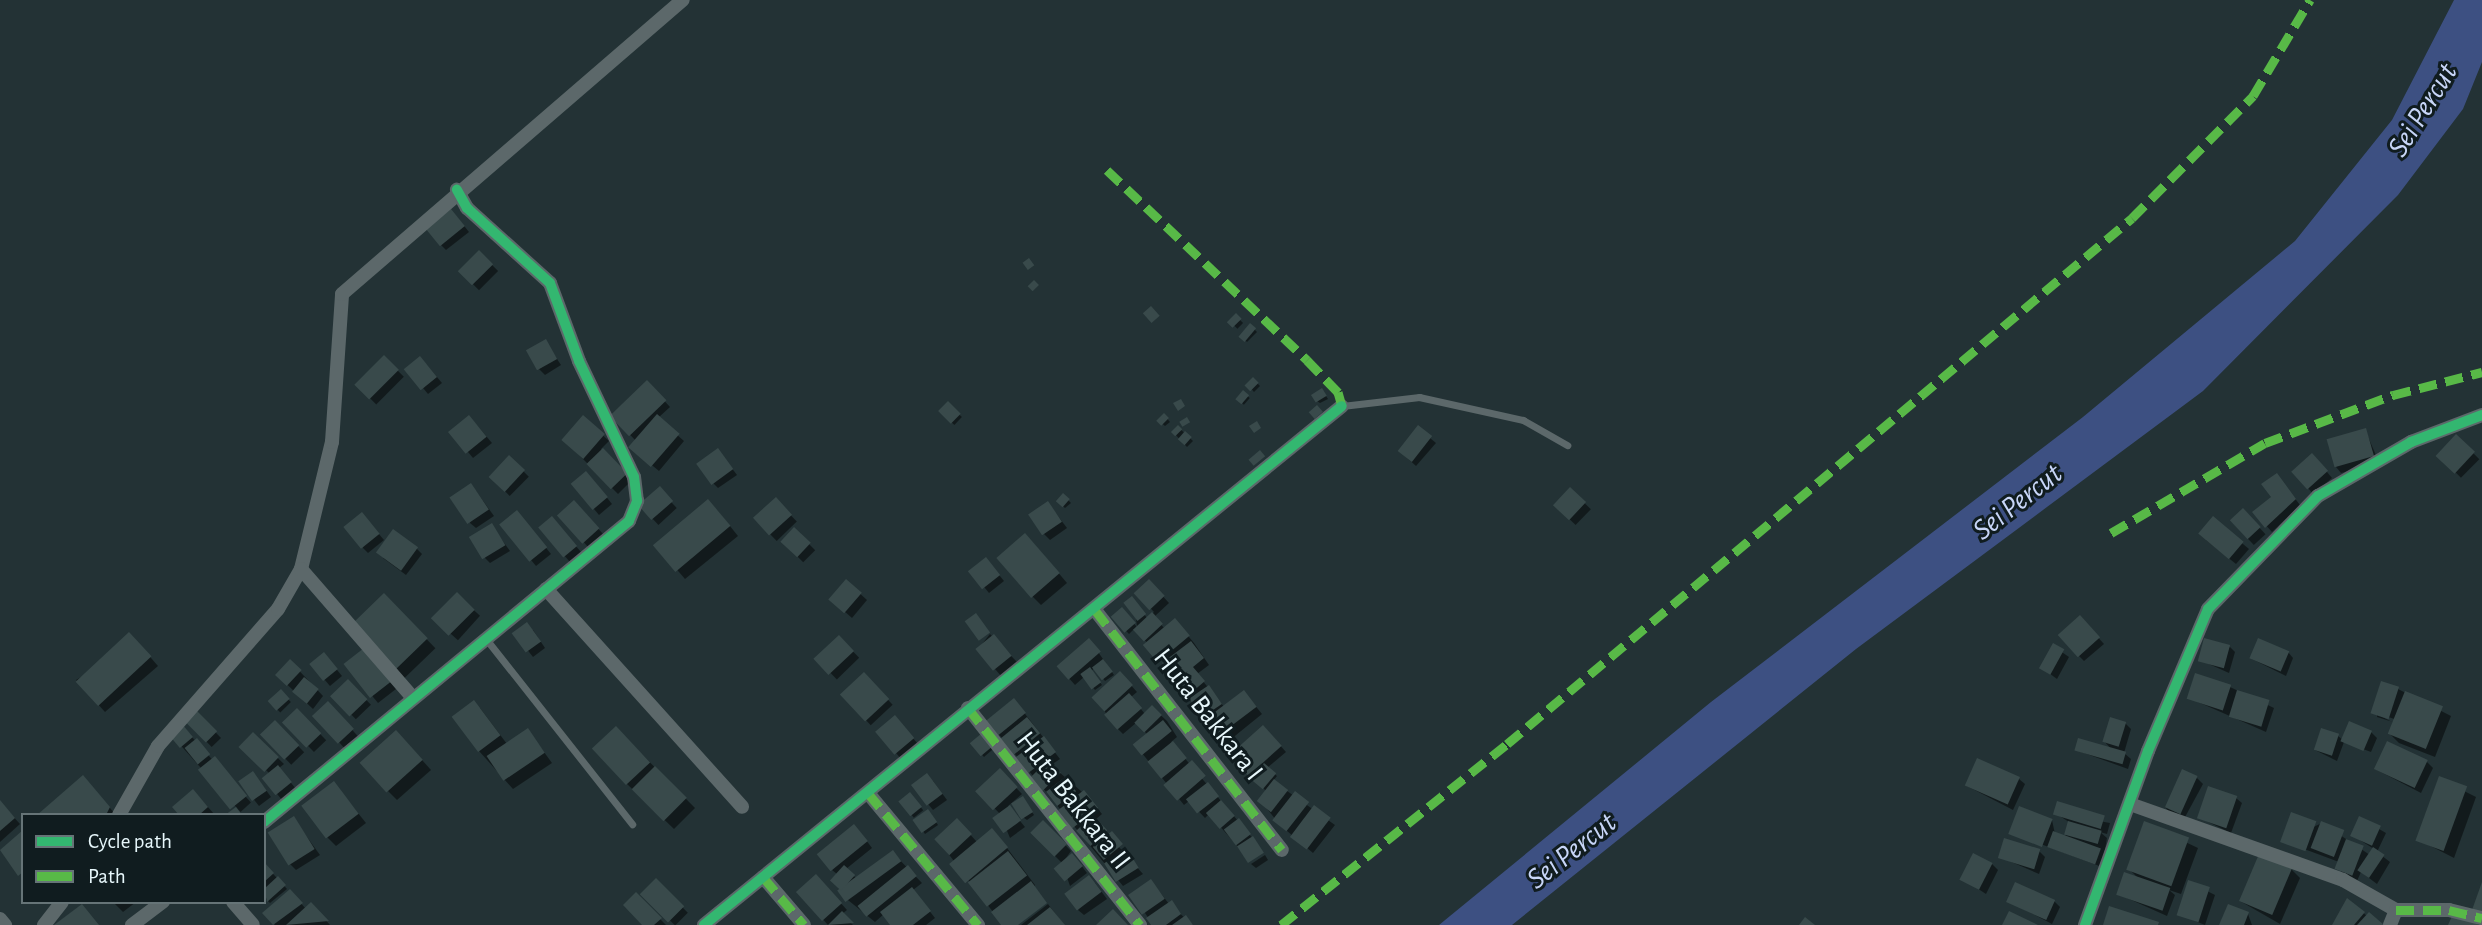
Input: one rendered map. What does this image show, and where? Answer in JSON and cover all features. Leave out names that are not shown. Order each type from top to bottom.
[{"type":"street","points":[[120,813],[158,746],[278,609],[301,569],[332,442],[342,295],[457,190],[683,0]]},
{"type":"street","points":[[266,820],[629,521],[637,500],[634,477],[579,361],[550,283],[467,208],[457,190]]},
{"type":"street","points":[[704,925],[868,793],[968,708],[1095,610],[1342,406]]},
{"type":"street","points":[[2085,925],[2195,633],[2258,552],[2318,496],[2364,468],[2482,415]]},
{"type":"street","points":[[301,569],[413,698]]},
{"type":"street","points":[[546,589],[742,807]]},
{"type":"street","name":"Huta Bakkara I","points":[[1095,610],[1282,850]]},
{"type":"street","name":"Huta Bakkara II","points":[[968,708],[1139,925]]},
{"type":"street","points":[[868,793],[978,925]]},
{"type":"street","points":[[2130,804],[2283,856],[2396,910],[2449,910],[2482,918]]},
{"type":"street","points":[[763,877],[804,925]]},
{"type":"street","points":[[44,925],[60,904]]},
{"type":"street","points":[[132,925],[160,904]]},
{"type":"street","points":[[235,904],[253,925]]},
{"type":"street","points":[[2389,925],[2396,910]]},
{"type":"street","points":[[0,919],[5,925]]},
{"type":"lane","points":[[1342,406],[1419,397],[1523,420],[1567,445]]},
{"type":"lane","points":[[486,638],[632,824]]},
{"type":"water","name":"Sei Percut","points":[[2454,0],[2482,0],[2482,62],[2463,109],[2398,195],[2203,391],[1856,649],[1512,925],[1439,925],[1711,702],[2083,417],[2295,241],[2392,120]]},
{"type":"building","points":[[451,209],[465,226],[440,246],[426,229]]},
{"type":"building","points":[[479,250],[493,264],[472,285],[458,271]]},
{"type":"building","points":[[1029,258],[1034,265],[1028,270],[1023,263]]},
{"type":"building","points":[[1034,280],[1039,285],[1033,291],[1028,286]]},
{"type":"building","points":[[1151,306],[1160,316],[1152,323],[1143,313]]},
{"type":"building","points":[[1236,313],[1242,319],[1232,328],[1227,322]]},
{"type":"building","points":[[1250,323],[1256,328],[1245,342],[1238,337]]},
{"type":"building","points":[[546,339],[557,359],[537,370],[526,350]]},
{"type":"building","points":[[384,355],[399,370],[369,400],[354,385]]},
{"type":"building","points":[[420,356],[437,377],[421,390],[404,369]]},
{"type":"building","points":[[1253,377],[1259,383],[1250,391],[1245,385]]},
{"type":"building","points":[[647,380],[666,400],[629,436],[610,416]]},
{"type":"building","points":[[1322,388],[1327,396],[1316,403],[1311,395]]},
{"type":"building","points":[[1243,390],[1249,395],[1241,404],[1235,399]]},
{"type":"building","points":[[1181,399],[1185,406],[1178,411],[1173,403]]},
{"type":"building","points":[[948,401],[961,414],[951,424],[938,411]]},
{"type":"building","points":[[1317,405],[1323,412],[1315,419],[1309,412]]},
{"type":"building","points":[[1164,413],[1169,418],[1161,426],[1156,421]]},
{"type":"building","points":[[657,414],[680,434],[651,467],[628,447]]},
{"type":"building","points":[[469,415],[487,437],[466,454],[448,432]]},
{"type":"building","points":[[583,415],[605,434],[583,459],[561,440]]},
{"type":"building","points":[[1187,417],[1190,422],[1182,427],[1179,422]]},
{"type":"building","points":[[1257,421],[1261,428],[1254,433],[1249,426]]},
{"type":"building","points":[[1178,425],[1182,429],[1175,436],[1171,432]]},
{"type":"building","points":[[1418,425],[1432,436],[1412,462],[1398,451]]},
{"type":"building","points":[[2366,428],[2374,456],[2335,467],[2327,439]]},
{"type":"building","points":[[1185,431],[1192,437],[1185,445],[1178,439]]},
{"type":"building","points":[[2456,434],[2475,452],[2455,474],[2436,456]]},
{"type":"building","points":[[603,448],[627,473],[611,489],[586,464]]},
{"type":"building","points":[[718,448],[733,469],[711,485],[696,464]]},
{"type":"building","points":[[1260,450],[1265,456],[1254,466],[1249,460]]},
{"type":"building","points":[[2312,453],[2328,471],[2307,490],[2291,472]]},
{"type":"building","points":[[509,455],[525,470],[505,492],[489,477]]},
{"type":"building","points":[[586,471],[608,497],[593,510],[571,484]]},
{"type":"building","points":[[2277,473],[2296,499],[2265,528],[2252,512],[2271,497],[2261,484]]},
{"type":"building","points":[[471,483],[489,510],[467,524],[449,498]]},
{"type":"building","points":[[660,486],[673,501],[651,520],[638,505]]},
{"type":"building","points":[[1570,487],[1586,502],[1569,520],[1553,505]]},
{"type":"building","points":[[1063,493],[1070,499],[1063,507],[1056,501]]},
{"type":"building","points":[[776,497],[792,515],[769,536],[753,518]]},
{"type":"building","points":[[708,499],[730,526],[675,572],[653,545]]},
{"type":"building","points":[[574,500],[599,528],[582,544],[557,515]]},
{"type":"building","points":[[1048,501],[1062,522],[1042,535],[1028,514]]},
{"type":"building","points":[[2243,508],[2261,527],[2248,539],[2230,520]]},
{"type":"building","points":[[517,510],[547,547],[529,562],[499,524]]},
{"type":"building","points":[[362,512],[380,534],[361,549],[343,527]]},
{"type":"building","points":[[552,516],[577,546],[563,557],[538,528]]},
{"type":"building","points":[[2213,516],[2244,542],[2229,559],[2198,534]]},
{"type":"building","points":[[492,523],[505,545],[482,559],[469,537]]},
{"type":"building","points":[[794,527],[811,543],[797,557],[780,542]]},
{"type":"building","points":[[393,529],[418,547],[401,571],[376,552]]},
{"type":"building","points":[[1025,533],[1060,573],[1031,598],[996,558]]},
{"type":"building","points":[[986,557],[1000,575],[982,589],[968,571]]},
{"type":"building","points":[[846,579],[862,593],[844,613],[828,599]]},
{"type":"building","points":[[1149,579],[1165,596],[1149,610],[1134,593]]},
{"type":"building","points":[[457,592],[475,610],[449,636],[431,618]]},
{"type":"building","points":[[384,593],[428,638],[394,671],[350,626]]},
{"type":"building","points":[[1132,596],[1146,614],[1137,621],[1123,603]]},
{"type":"building","points":[[1122,607],[1136,623],[1124,633],[1111,617]]},
{"type":"building","points":[[1152,612],[1163,624],[1144,641],[1133,630]]},
{"type":"building","points":[[976,613],[990,632],[979,641],[965,621]]},
{"type":"building","points":[[2080,615],[2100,637],[2078,657],[2058,635]]},
{"type":"building","points":[[1175,618],[1190,636],[1158,663],[1143,645]]},
{"type":"building","points":[[527,622],[541,641],[526,653],[512,633]]},
{"type":"building","points":[[129,632],[152,656],[98,706],[76,682]]},
{"type":"building","points":[[994,634],[1012,656],[993,671],[975,649]]},
{"type":"building","points":[[839,635],[854,651],[828,675],[813,659]]},
{"type":"building","points":[[1089,638],[1101,652],[1068,680],[1057,666]]},
{"type":"building","points":[[2204,638],[2230,645],[2224,668],[2198,661]]},
{"type":"building","points":[[2258,638],[2289,651],[2281,672],[2249,658]]},
{"type":"building","points":[[1191,641],[1204,658],[1193,667],[1205,681],[1185,698],[1174,684],[1188,671],[1175,680],[1162,663]]},
{"type":"building","points":[[2053,643],[2064,649],[2050,675],[2039,668]]},
{"type":"building","points":[[364,648],[390,682],[370,698],[344,664]]},
{"type":"building","points":[[324,652],[338,669],[323,681],[309,664]]},
{"type":"building","points":[[290,659],[302,670],[287,686],[275,675]]},
{"type":"building","points":[[1103,659],[1113,672],[1102,680],[1092,668]]},
{"type":"building","points":[[1090,667],[1101,682],[1091,689],[1080,674]]},
{"type":"building","points":[[1120,671],[1133,685],[1104,711],[1091,698]]},
{"type":"building","points":[[864,672],[889,699],[865,722],[840,695]]},
{"type":"building","points":[[2195,673],[2231,685],[2223,710],[2187,699]]},
{"type":"building","points":[[304,677],[319,689],[307,704],[292,692]]},
{"type":"building","points":[[348,679],[367,699],[349,717],[330,696]]},
{"type":"building","points":[[2381,681],[2399,687],[2389,719],[2370,713]]},
{"type":"building","points":[[1209,685],[1222,704],[1202,717],[1189,698]]},
{"type":"building","points":[[281,689],[290,699],[276,711],[268,701]]},
{"type":"building","points":[[1244,690],[1257,707],[1216,737],[1203,721]]},
{"type":"building","points":[[2237,690],[2270,700],[2261,727],[2229,717]]},
{"type":"building","points":[[2405,691],[2443,706],[2426,749],[2388,734]]},
{"type":"building","points":[[1129,693],[1142,708],[1117,730],[1104,715]]},
{"type":"building","points":[[1014,698],[1026,713],[998,735],[986,721]]},
{"type":"building","points":[[474,700],[500,735],[478,752],[452,717]]},
{"type":"building","points":[[328,701],[354,729],[338,744],[312,716]]},
{"type":"building","points":[[1152,705],[1162,715],[1144,733],[1134,723]]},
{"type":"building","points":[[297,708],[321,733],[306,748],[282,723]]},
{"type":"building","points":[[196,710],[217,731],[206,743],[185,721]]},
{"type":"building","points":[[895,715],[914,738],[894,755],[875,732]]},
{"type":"building","points":[[1027,717],[1040,733],[1014,755],[1001,738]]},
{"type":"building","points":[[2110,717],[2126,722],[2119,747],[2102,742]]},
{"type":"building","points":[[275,720],[299,745],[284,760],[260,735]]},
{"type":"building","points":[[1163,720],[1172,731],[1142,755],[1133,745]]},
{"type":"building","points":[[2349,721],[2372,731],[2363,751],[2340,741]]},
{"type":"building","points":[[182,724],[193,737],[180,748],[169,735]]},
{"type":"building","points":[[1263,725],[1282,746],[1248,776],[1230,755]]},
{"type":"building","points":[[616,726],[650,763],[626,785],[592,749]]},
{"type":"building","points":[[528,728],[545,753],[503,781],[487,756]]},
{"type":"building","points":[[2321,728],[2339,734],[2332,756],[2314,750]]},
{"type":"building","points":[[396,730],[423,760],[386,793],[360,763]]},
{"type":"building","points":[[253,732],[279,757],[264,772],[238,747]]},
{"type":"building","points":[[982,733],[993,746],[981,756],[970,743]]},
{"type":"building","points":[[1044,736],[1056,752],[1027,774],[1015,758]]},
{"type":"building","points":[[197,738],[210,754],[198,764],[185,748]]},
{"type":"building","points":[[2078,738],[2126,752],[2122,764],[2074,750]]},
{"type":"building","points":[[1173,741],[1187,758],[1161,779],[1147,762]]},
{"type":"building","points":[[2387,741],[2428,760],[2415,788],[2374,769]]},
{"type":"building","points":[[215,756],[247,796],[230,809],[198,770]]},
{"type":"building","points":[[1977,758],[2020,777],[2008,805],[1965,785]]},
{"type":"building","points":[[1048,760],[1061,773],[1041,793],[1028,780]]},
{"type":"building","points":[[1192,760],[1206,776],[1177,801],[1163,785]]},
{"type":"building","points":[[1264,763],[1276,773],[1263,789],[1251,779]]},
{"type":"building","points":[[278,765],[292,782],[276,795],[262,778]]},
{"type":"building","points":[[655,766],[687,798],[663,821],[632,789]]},
{"type":"building","points":[[1000,768],[1018,787],[993,810],[975,791]]},
{"type":"building","points":[[2182,769],[2198,776],[2180,814],[2165,807]]},
{"type":"building","points":[[253,771],[267,791],[252,801],[238,781]]},
{"type":"building","points":[[927,773],[943,794],[927,806],[911,785]]},
{"type":"building","points":[[83,775],[110,807],[107,813],[39,813]]},
{"type":"building","points":[[2439,776],[2467,786],[2444,851],[2415,841]]},
{"type":"building","points":[[1065,777],[1076,791],[1057,806],[1046,792]]},
{"type":"building","points":[[1274,779],[1288,790],[1271,812],[1257,801]]},
{"type":"building","points":[[334,781],[359,814],[326,838],[301,806]]},
{"type":"building","points":[[1208,782],[1219,796],[1197,813],[1186,799]]},
{"type":"building","points":[[2208,786],[2237,796],[2226,828],[2197,818]]},
{"type":"building","points":[[193,789],[208,807],[201,813],[177,813],[172,807]]},
{"type":"building","points":[[1084,790],[1098,808],[1072,828],[1058,810]]},
{"type":"building","points":[[1295,791],[1309,802],[1286,831],[1272,820]]},
{"type":"building","points":[[910,792],[922,807],[910,816],[898,801]]},
{"type":"building","points":[[1023,796],[1033,812],[1021,820],[1011,803]]},
{"type":"building","points":[[0,800],[15,818],[0,831]]},
{"type":"building","points":[[1221,800],[1235,816],[1220,829],[1206,813]]},
{"type":"building","points":[[2057,801],[2105,816],[2101,829],[2053,814]]},
{"type":"building","points":[[1010,805],[1021,820],[1003,833],[992,818]]},
{"type":"building","points":[[1314,805],[1331,818],[1307,850],[1290,837]]},
{"type":"building","points":[[2019,806],[2053,819],[2042,847],[2008,834]]},
{"type":"building","points":[[236,807],[240,813],[228,813]]},
{"type":"building","points":[[928,809],[937,822],[922,833],[912,820]]},
{"type":"building","points":[[2291,812],[2316,821],[2305,851],[2280,842]]},
{"type":"building","points":[[1093,815],[1107,830],[1091,846],[1076,831]]},
{"type":"building","points":[[294,816],[315,849],[288,866],[268,832]]},
{"type":"building","points":[[2359,816],[2381,826],[2372,846],[2350,836]]},
{"type":"building","points":[[957,818],[972,834],[949,855],[934,839]]},
{"type":"building","points":[[1239,818],[1251,834],[1236,845],[1224,829]]},
{"type":"building","points":[[1043,820],[1067,844],[1054,857],[1030,833]]},
{"type":"building","points":[[2068,821],[2102,831],[2098,844],[2064,834]]},
{"type":"building","points":[[2144,821],[2189,837],[2171,886],[2126,870]]},
{"type":"building","points":[[2321,821],[2344,830],[2334,857],[2311,848]]},
{"type":"building","points":[[854,824],[868,841],[831,871],[817,854]]},
{"type":"building","points":[[992,828],[1008,847],[965,883],[949,864]]},
{"type":"building","points":[[1112,831],[1123,844],[1104,860],[1093,847]]},
{"type":"building","points":[[2053,831],[2101,848],[2095,864],[2047,847]]},
{"type":"building","points":[[21,832],[21,874],[18,876],[0,850]]},
{"type":"building","points":[[1253,836],[1264,853],[1248,863],[1237,846]]},
{"type":"building","points":[[2004,838],[2040,849],[2034,869],[1998,858]]},
{"type":"building","points":[[2346,839],[2364,846],[2352,876],[2335,869]]},
{"type":"building","points":[[2373,847],[2385,855],[2369,878],[2357,870]]},
{"type":"building","points":[[1127,849],[1139,868],[1116,882],[1104,863]]},
{"type":"building","points":[[893,850],[901,861],[845,902],[837,891]]},
{"type":"building","points":[[1008,851],[1027,875],[987,907],[968,882]]},
{"type":"building","points":[[1072,853],[1083,866],[1065,881],[1054,868]]},
{"type":"building","points":[[1973,853],[1993,863],[1979,890],[1959,880]]},
{"type":"building","points":[[2259,854],[2292,868],[2272,915],[2239,901]]},
{"type":"building","points":[[266,864],[274,873],[266,880]]},
{"type":"building","points":[[844,865],[855,875],[841,891],[830,881]]},
{"type":"building","points":[[908,865],[917,876],[866,917],[857,906]]},
{"type":"building","points":[[2124,872],[2170,888],[2163,911],[2116,895]]},
{"type":"building","points":[[816,874],[842,903],[822,921],[796,892]]},
{"type":"building","points":[[1089,875],[1102,892],[1077,910],[1064,894]]},
{"type":"building","points":[[278,876],[286,885],[267,902],[266,887]]},
{"type":"building","points":[[656,878],[684,906],[668,923],[640,894]]},
{"type":"building","points":[[1151,879],[1165,899],[1142,915],[1128,895]]},
{"type":"building","points":[[2188,880],[2210,887],[2198,922],[2177,915]]},
{"type":"building","points":[[1031,881],[1047,903],[1018,925],[1001,925],[991,912]]},
{"type":"building","points":[[2015,882],[2055,900],[2046,920],[2006,902]]},
{"type":"building","points":[[2482,882],[2482,914],[2472,910]]},
{"type":"building","points":[[912,887],[931,911],[913,925],[890,925],[880,912]]},
{"type":"building","points":[[290,889],[303,903],[273,925],[262,913]]},
{"type":"building","points":[[636,892],[662,918],[654,925],[642,925],[623,905]]},
{"type":"building","points":[[2347,898],[2365,912],[2354,925],[2332,925]]},
{"type":"building","points":[[1172,900],[1181,914],[1166,925],[1151,925],[1146,918]]},
{"type":"building","points":[[311,902],[329,921],[286,925]]},
{"type":"building","points":[[82,904],[99,925],[54,925]]},
{"type":"building","points":[[2228,904],[2249,912],[2244,925],[2219,925]]},
{"type":"building","points":[[2109,906],[2159,922],[2158,925],[2103,925]]},
{"type":"building","points":[[1050,907],[1065,925],[1027,925]]},
{"type":"building","points":[[1113,909],[1128,925],[1096,925]]},
{"type":"building","points":[[842,911],[854,923],[828,925]]},
{"type":"building","points":[[2009,911],[2038,925],[2002,925]]},
{"type":"building","points":[[2369,912],[2384,925],[2357,925]]},
{"type":"building","points":[[2453,914],[2479,925],[2448,925]]},
{"type":"building","points":[[1186,915],[1193,925],[1172,925]]},
{"type":"building","points":[[1805,917],[1815,925],[1799,925]]},
{"type":"marked path","points":[[1281,925],[1507,744],[2132,218],[2253,96],[2310,0]]},
{"type":"marked path","points":[[1107,170],[1307,360],[1338,392],[1342,406]]},
{"type":"marked path","points":[[2111,533],[2265,443],[2393,395],[2482,372]]},
{"type":"marked path","points":[[1095,610],[1282,850]]},
{"type":"marked path","points":[[968,708],[1140,925]]},
{"type":"marked path","points":[[868,793],[978,925]]},
{"type":"marked path","points":[[763,877],[804,925]]},
{"type":"marked path","points":[[2396,910],[2449,910],[2482,918]]},
{"type":"cycle path","points":[[266,820],[629,521],[637,501],[634,477],[579,361],[550,283],[467,208],[457,190]]},
{"type":"cycle path","points":[[704,925],[1342,406]]},
{"type":"cycle path","points":[[2085,925],[2148,751],[2208,609],[2318,496],[2411,442],[2482,415]]}]
